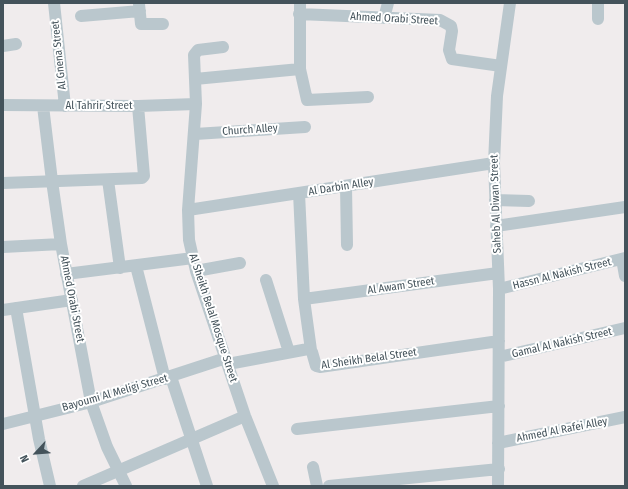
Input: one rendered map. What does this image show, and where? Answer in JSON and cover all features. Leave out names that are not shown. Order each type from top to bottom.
[{"type":"street","name":"Al Gnena Street","points":[[54,3],[65,106]]},
{"type":"street","points":[[384,18],[388,3]]},
{"type":"street","name":"Saheb Al Diwan Street","points":[[498,486],[499,289],[494,163],[497,96],[510,3]]},
{"type":"street","points":[[598,3],[598,19]]},
{"type":"street","points":[[82,16],[139,7],[142,24],[163,24]]},
{"type":"street","points":[[300,8],[300,69],[307,100],[368,97]]},
{"type":"street","name":"Ahmed Orabi Street","points":[[300,8],[384,18],[440,20],[447,22],[452,31],[449,50],[452,60],[501,66]]},
{"type":"street","points":[[3,46],[16,44]]},
{"type":"street","name":"Al Sheikh Belal Mosque Street","points":[[223,48],[195,52],[195,134],[188,210],[190,240],[196,271],[245,416],[273,486]]},
{"type":"street","points":[[195,79],[300,69]]},
{"type":"street","name":"Al Tahrir Street","points":[[3,105],[138,106],[196,104]]},
{"type":"street","name":"Ahmed Orabi Street","points":[[43,106],[61,244],[91,402],[107,447],[126,486]]},
{"type":"street","points":[[3,183],[142,178],[144,176],[138,106]]},
{"type":"street","name":"Church Alley","points":[[195,134],[305,127]]},
{"type":"street","name":"Al Darbin Alley","points":[[188,210],[494,163]]},
{"type":"street","points":[[108,180],[120,268]]},
{"type":"street","points":[[346,186],[347,245]]},
{"type":"street","points":[[299,193],[304,299],[311,350]]},
{"type":"street","points":[[495,200],[529,201]]},
{"type":"street","points":[[496,226],[625,207]]},
{"type":"street","points":[[3,247],[61,244]]},
{"type":"street","points":[[66,274],[193,258]]},
{"type":"street","points":[[624,259],[625,276]]},
{"type":"street","name":"Hassn Al Nakish Street","points":[[499,289],[624,259]]},
{"type":"street","points":[[196,271],[240,262]]},
{"type":"street","points":[[136,266],[168,378],[191,438],[207,486]]},
{"type":"street","name":"Al Awam Street","points":[[304,299],[498,273]]},
{"type":"street","points":[[266,280],[289,352]]},
{"type":"street","points":[[3,310],[72,300]]},
{"type":"street","points":[[16,308],[35,416],[50,486]]},
{"type":"street","name":"Gamal Al Nakish Street","points":[[499,357],[625,328]]},
{"type":"street","name":"Al Sheikh Belal Street","points":[[227,361],[308,349],[311,350],[314,364],[317,367],[499,341]]},
{"type":"street","name":"Bayoumi Al Meligi Street","points":[[3,424],[91,402],[227,361]]},
{"type":"street","points":[[297,429],[498,406]]},
{"type":"street","points":[[84,486],[191,438],[245,416]]},
{"type":"street","name":"Ahmed Al Rafei Alley","points":[[498,443],[625,417]]},
{"type":"street","points":[[313,467],[317,486]]},
{"type":"street","points":[[329,486],[400,482],[499,469]]}]
